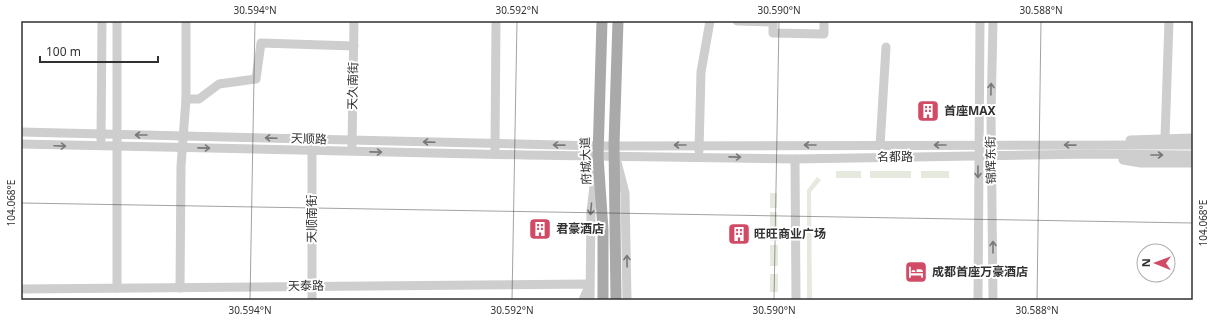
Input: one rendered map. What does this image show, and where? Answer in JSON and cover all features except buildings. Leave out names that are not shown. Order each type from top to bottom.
[{"type":"main road","name":"府城大道","points":[[602,21],[598,151],[602,230],[603,300]]},
{"type":"main road","points":[[616,300],[615,151],[618,21]]},
{"type":"street","points":[[100,147],[102,21]]},
{"type":"street","points":[[117,21],[117,288]]},
{"type":"street","points":[[180,288],[182,148],[186,99],[186,21]]},
{"type":"street","name":"天久南街","points":[[351,152],[354,21]]},
{"type":"street","points":[[495,154],[496,21]]},
{"type":"street","points":[[699,156],[701,72],[710,21]]},
{"type":"street","points":[[737,21],[773,22],[773,33],[824,34],[824,21]]},
{"type":"street","name":"锦辉东街","points":[[978,300],[980,21]]},
{"type":"street","name":"锦辉东街","points":[[993,21],[991,144],[993,300]]},
{"type":"street","points":[[1165,138],[1169,21]]},
{"type":"street","points":[[186,99],[199,99],[219,84],[256,80],[261,44],[354,46]]},
{"type":"street","points":[[880,146],[886,47]]},
{"type":"street","name":"天顺路","points":[[21,132],[495,144],[598,151]]},
{"type":"street","points":[[1090,150],[1135,139],[1193,138]]},
{"type":"street","name":"天顺南街","points":[[312,139],[312,300]]},
{"type":"street","name":"天顺路","points":[[21,144],[116,148],[312,149],[351,152],[495,154],[598,151]]},
{"type":"street","points":[[590,300],[590,211],[598,151],[699,145],[880,146],[991,144],[1090,150],[1193,145]]},
{"type":"street","points":[[1090,150],[1141,163],[1193,163]]},
{"type":"street","name":"名都路","points":[[615,151],[699,156],[795,158],[879,156],[992,157],[1090,150],[1193,155]]},
{"type":"street","points":[[615,151],[625,193],[627,300]]},
{"type":"street","points":[[795,158],[796,300]]},
{"type":"street","points":[[583,300],[590,284]]},
{"type":"street","name":"天泰路","points":[[21,289],[312,285],[590,284]]},
{"type":"shaded area","points":[[836,171],[861,171],[861,178],[836,178]]},
{"type":"shaded area","points":[[870,171],[911,171],[911,178],[870,178]]},
{"type":"shaded area","points":[[921,171],[949,171],[949,178],[921,178]]},
{"type":"shaded area","points":[[817,177],[821,180],[811,192],[812,300],[807,300],[807,190]]},
{"type":"shaded area","points":[[770,193],[777,193],[777,208],[770,208]]},
{"type":"shaded area","points":[[770,212],[777,212],[778,241],[770,241]]},
{"type":"shaded area","points":[[770,245],[778,245],[778,266],[770,266]]},
{"type":"shaded area","points":[[770,274],[778,274],[778,292],[770,292]]},
{"type":"place","name":"首座MAX","points":[[928,111]]},
{"type":"place","name":"君豪酒店","points":[[540,229]]},
{"type":"place","name":"旺旺商业广场","points":[[739,234]]},
{"type":"place","name":"成都首座万豪酒店","points":[[916,272]]}]
